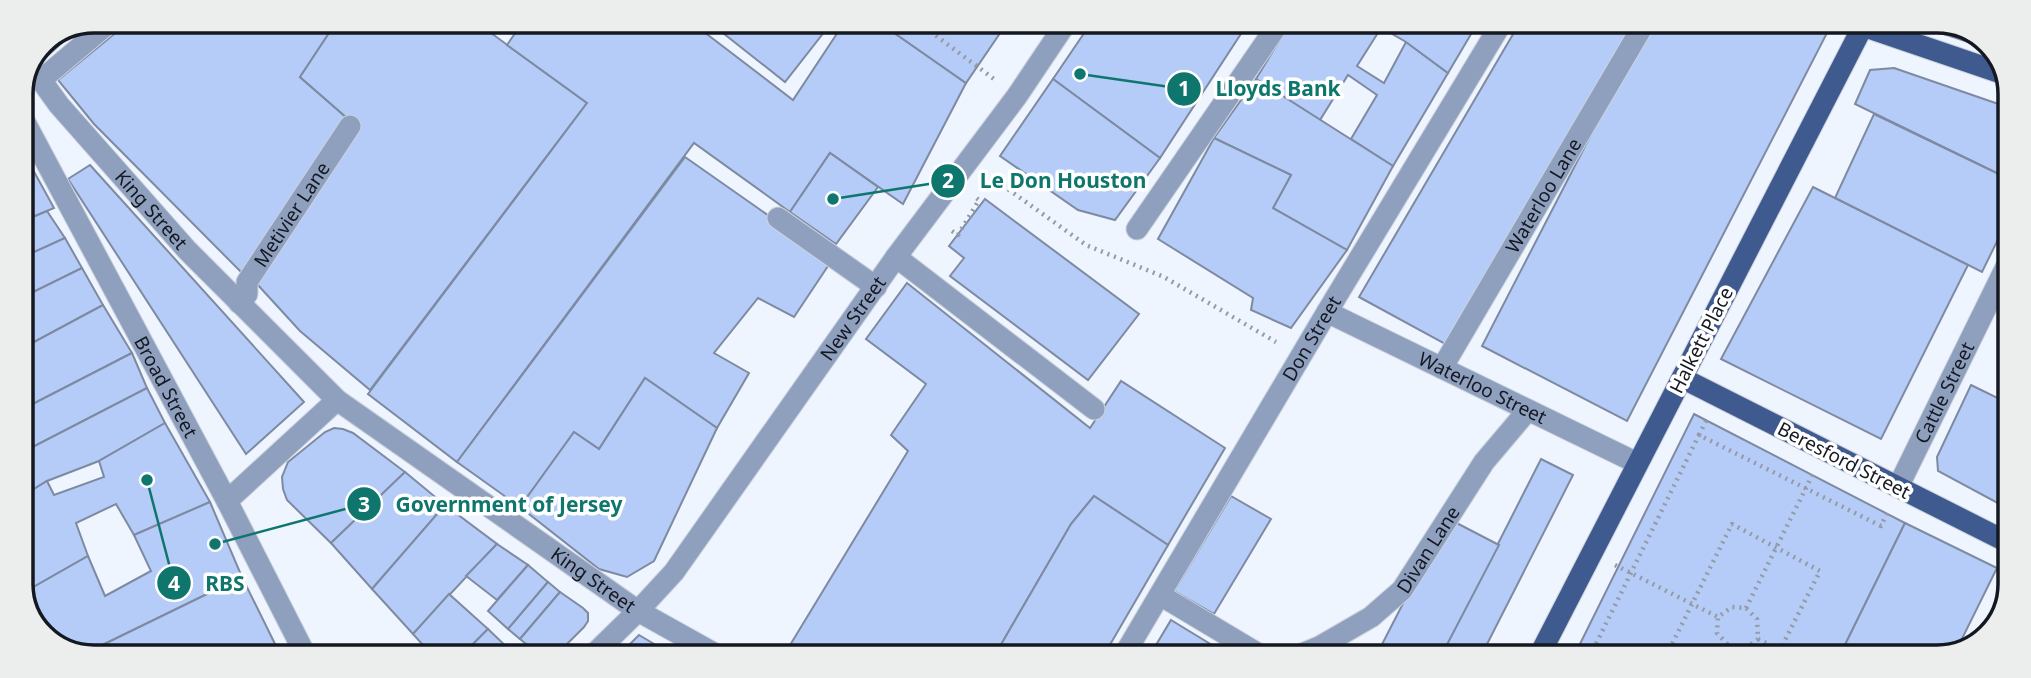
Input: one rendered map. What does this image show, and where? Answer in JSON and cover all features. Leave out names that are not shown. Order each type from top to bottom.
[{"type":"main road","name":"Halkett Place","points":[[1545,645],[1858,33]]},
{"type":"main road","points":[[1885,33],[1992,70]]},
{"type":"main road","name":"Beresford Street","points":[[1682,378],[1998,538]]},
{"type":"street","points":[[36,77],[95,33]]},
{"type":"street","name":"New Street","points":[[603,645],[674,572],[896,257],[1017,96],[1059,33]]},
{"type":"street","points":[[1137,229],[1272,33]]},
{"type":"street","name":"Don Street","points":[[1130,645],[1496,33]]},
{"type":"street","name":"Waterloo Lane","points":[[1442,368],[1639,33]]},
{"type":"street","name":"King Street","points":[[35,79],[187,250],[337,400],[638,611],[700,645]]},
{"type":"street","name":"Metivier Lane","points":[[239,303],[247,294],[247,282],[350,126]]},
{"type":"street","name":"Broad Street","points":[[33,138],[228,501],[300,645]]},
{"type":"street","points":[[778,219],[876,287]]},
{"type":"street","points":[[896,257],[1094,409]]},
{"type":"street","name":"Cattle Street","points":[[1898,488],[1998,283]]},
{"type":"street","name":"Waterloo Street","points":[[1327,312],[1637,463]]},
{"type":"street","points":[[228,501],[337,400]]},
{"type":"street","name":"Divan Lane","points":[[1323,645],[1371,617],[1402,590],[1484,462],[1528,410]]},
{"type":"street","points":[[1160,596],[1243,645]]},
{"type":"path","points":[[932,33],[1017,96]]},
{"type":"path","points":[[969,161],[1086,246],[1164,277],[1301,356]]},
{"type":"path","points":[[1595,645],[1699,435],[1881,526],[1898,488]]},
{"type":"path","points":[[1746,608],[1826,451]]},
{"type":"path","points":[[1672,645],[1732,524],[1820,571],[1783,645]]},
{"type":"path","points":[[1592,551],[1718,617]]},
{"type":"path","points":[[1718,617],[1732,607],[1746,608],[1757,619],[1758,639]]},
{"type":"path","points":[[1718,617],[1717,633],[1728,645]]},
{"type":"path","points":[[1758,639],[1770,645]]},
{"type":"path","points":[[1750,645],[1758,639]]},
{"type":"building","points":[[115,33],[329,33],[300,77],[347,118],[245,276],[94,124],[58,80]]},
{"type":"building","points":[[329,33],[491,33],[587,103],[370,390],[300,331],[257,284],[347,118],[300,77]]},
{"type":"building","points":[[515,33],[705,33],[793,100],[837,33],[894,33],[966,83],[903,204],[830,153],[790,212],[694,143],[457,462],[368,394],[587,103],[507,45]]},
{"type":"building","points":[[723,33],[823,33],[785,82]]},
{"type":"building","points":[[894,33],[1000,33],[966,83]]},
{"type":"building","points":[[1084,33],[1241,33],[1160,158],[1053,79]]},
{"type":"building","points":[[1284,33],[1378,33],[1357,66],[1384,83],[1406,42],[1448,73],[1393,166],[1351,139],[1377,95],[1348,75],[1320,120],[1256,79]]},
{"type":"building","points":[[1390,33],[1472,33],[1448,73]]},
{"type":"building","points":[[1514,33],[1629,33],[1447,345],[1359,297]]},
{"type":"building","points":[[1643,33],[1827,33],[1627,421],[1482,346]]},
{"type":"building","points":[[1894,68],[1998,104],[1998,174],[1855,104],[1870,70]]},
{"type":"building","points":[[1053,79],[1160,158],[1115,220],[1078,210],[1000,156]]},
{"type":"building","points":[[1256,79],[1393,166],[1347,250],[1273,208],[1291,175],[1214,138]]},
{"type":"building","points":[[1874,114],[1998,174],[1998,239],[1982,272],[1835,198]]},
{"type":"building","points":[[1214,138],[1291,175],[1273,208],[1347,250],[1291,328],[1251,310],[1253,298],[1158,239]]},
{"type":"building","points":[[830,153],[878,187],[836,244],[790,212]]},
{"type":"building","points":[[685,157],[832,260],[794,317],[758,298],[714,353],[749,373],[717,428],[645,378],[599,449],[574,432],[520,507],[457,462]]},
{"type":"building","points":[[90,165],[304,402],[246,454],[68,179]]},
{"type":"building","points":[[33,170],[54,208],[33,217]]},
{"type":"building","points":[[1813,187],[1968,265],[1881,439],[1721,359]]},
{"type":"building","points":[[985,199],[1139,314],[1088,380],[950,276],[964,258],[949,246]]},
{"type":"building","points":[[47,211],[65,238],[33,253],[33,217]]},
{"type":"building","points":[[65,238],[82,268],[33,292],[33,253]]},
{"type":"building","points":[[82,268],[103,305],[33,343],[33,292]]},
{"type":"building","points":[[907,283],[1090,428],[1121,381],[1225,448],[1168,545],[1094,496],[1071,524],[1001,645],[790,645],[908,451],[891,435],[926,384],[866,339]]},
{"type":"building","points":[[103,305],[132,353],[33,404],[33,343]]},
{"type":"building","points":[[132,353],[147,388],[33,447],[33,404]]},
{"type":"building","points":[[645,378],[717,428],[654,561],[627,577],[599,569],[520,507],[574,432],[599,449]]},
{"type":"building","points":[[1971,385],[1998,398],[1998,503],[1938,471],[1937,457]]},
{"type":"building","points":[[147,388],[165,423],[99,461],[47,481],[33,490],[33,447]]},
{"type":"building","points":[[1694,414],[1905,523],[1845,645],[1579,645]]},
{"type":"building","points":[[165,423],[210,502],[134,535],[116,504],[76,523],[88,556],[33,587],[33,490],[47,481],[54,495],[104,477],[99,461]]},
{"type":"building","points":[[334,428],[353,433],[405,472],[331,543],[287,500],[282,477],[288,462],[325,432]]},
{"type":"building","points":[[1541,459],[1573,475],[1487,645],[1447,645]]},
{"type":"building","points":[[405,472],[445,505],[372,589],[331,543]]},
{"type":"building","points":[[1094,496],[1168,545],[1110,645],[1001,645],[1071,524]]},
{"type":"building","points":[[1231,496],[1271,519],[1214,614],[1174,591]]},
{"type":"building","points":[[210,502],[242,577],[102,645],[79,643],[54,630],[41,614],[33,587],[88,556],[105,596],[151,571],[134,535]]},
{"type":"building","points":[[445,505],[497,544],[413,634],[372,589]]},
{"type":"building","points":[[1447,518],[1499,545],[1447,645],[1382,645]]},
{"type":"building","points":[[1905,523],[1997,568],[1962,639],[1937,645],[1845,645]]},
{"type":"building","points":[[497,544],[528,565],[497,600],[466,576]]},
{"type":"building","points":[[528,565],[548,582],[508,629],[488,611]]},
{"type":"building","points":[[242,577],[276,645],[102,645]]},
{"type":"building","points":[[548,582],[560,592],[520,639],[508,629]]},
{"type":"building","points":[[560,592],[588,613],[588,621],[584,627],[566,645],[527,645],[520,639]]},
{"type":"building","points":[[449,594],[488,629],[472,645],[423,645],[413,634]]},
{"type":"building","points":[[1171,620],[1212,645],[1156,645]]},
{"type":"building","points":[[488,629],[505,645],[472,645]]},
{"type":"building","points":[[639,635],[656,645],[629,645]]},
{"type":"place","name":"Lloyds Bank","points":[[1080,74]]},
{"type":"place","name":"Le Don Houston","points":[[833,199]]},
{"type":"place","name":"RBS","points":[[147,480]]},
{"type":"place","name":"Government of Jersey","points":[[215,544]]}]
